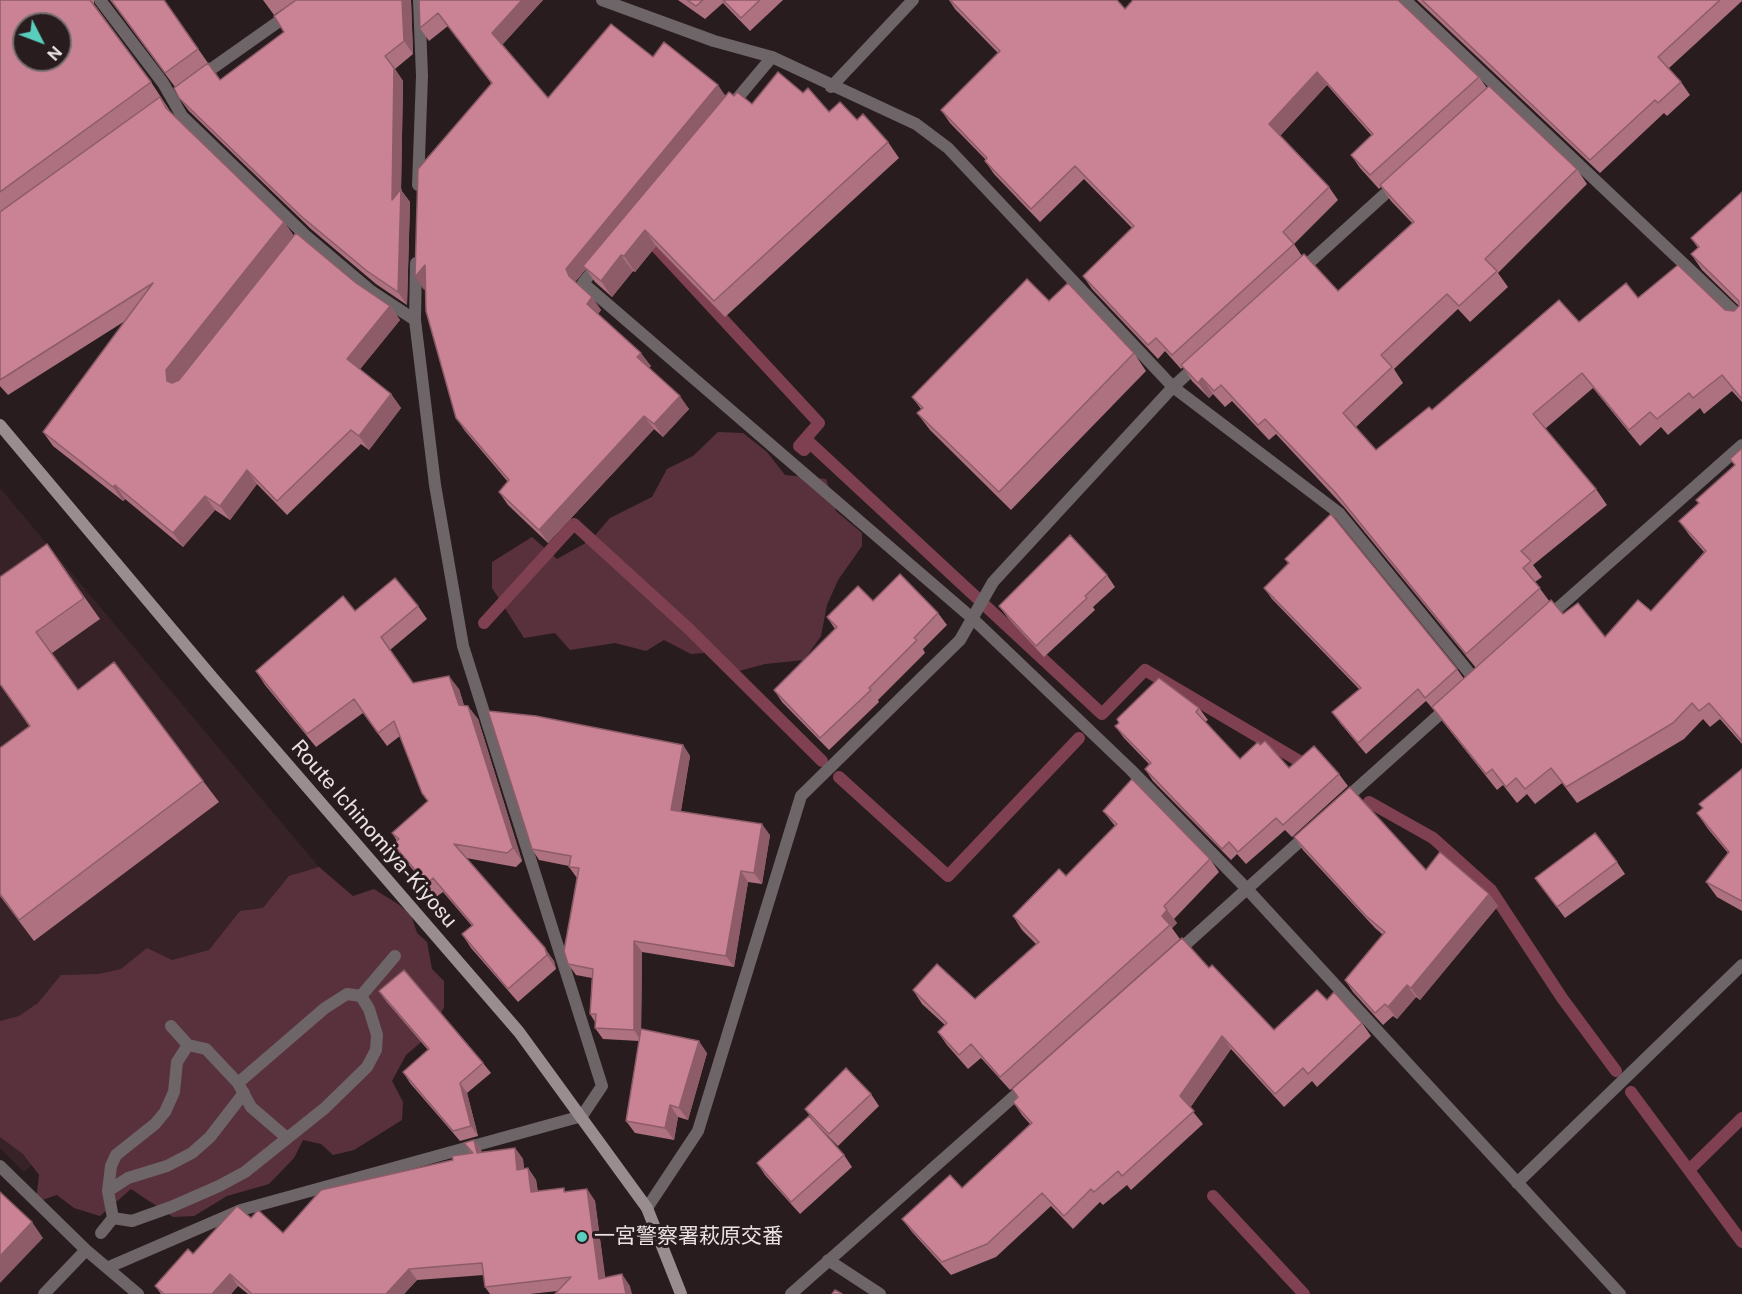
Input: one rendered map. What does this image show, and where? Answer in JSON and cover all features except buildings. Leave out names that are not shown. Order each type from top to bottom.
[{"type":"main road","name":"Route Ichinomiya-Kiyosu","points":[[0,425],[212,677],[519,1032],[647,1208],[681,1294]]},
{"type":"street","points":[[100,0],[163,83],[175,95],[182,116],[302,240],[415,320]]},
{"type":"street","points":[[175,95],[309,0]]},
{"type":"street","points":[[418,203],[422,76],[419,0]]},
{"type":"street","points":[[602,0],[714,41],[772,57],[831,87],[916,124],[948,148],[1173,387],[1338,513],[1472,685],[1335,809]]},
{"type":"street","points":[[831,87],[912,0]]},
{"type":"street","points":[[1405,0],[1495,95],[1742,319]]},
{"type":"street","points":[[719,120],[772,57]]},
{"type":"street","points":[[1287,283],[1402,179]]},
{"type":"street","points":[[109,1267],[241,1210],[582,1116],[602,1086],[463,646],[435,486],[415,320],[417,250]]},
{"type":"street","points":[[605,256],[583,283],[972,618],[1131,770],[1247,889],[1620,1294]]},
{"type":"street","points":[[647,1208],[698,1131],[801,796],[960,640],[993,582],[1173,387],[1208,355]]},
{"type":"street","points":[[1538,626],[1742,445]]},
{"type":"street","points":[[1168,961],[1317,825]]},
{"type":"street","points":[[361,996],[395,956]]},
{"type":"street","points":[[1517,1183],[1742,965]]},
{"type":"street","points":[[108,1191],[128,1178],[167,1166],[192,1153],[210,1137],[241,1088],[326,1008],[347,993],[361,996]]},
{"type":"street","points":[[113,1218],[132,1221],[171,1207],[245,1172],[348,1087],[367,1067],[376,1050],[377,1035],[361,996]]},
{"type":"street","points":[[171,1026],[188,1045],[206,1049],[241,1088],[251,1107],[287,1138]]},
{"type":"street","points":[[101,1233],[113,1218],[108,1191],[111,1166],[116,1155],[155,1124],[165,1112],[174,1092],[177,1062],[188,1045]]},
{"type":"street","points":[[791,1294],[1034,1079]]},
{"type":"street","points":[[0,1166],[86,1250],[109,1267],[138,1294]]},
{"type":"street","points":[[44,1294],[86,1250]]},
{"type":"street","points":[[828,1260],[880,1294]]},
{"type":"shaded area","points":[[718,432],[743,433],[767,452],[785,475],[826,479],[836,511],[862,533],[862,546],[838,580],[827,605],[821,636],[804,660],[765,664],[739,671],[717,652],[691,654],[664,640],[646,651],[615,643],[570,650],[555,633],[524,638],[492,588],[492,562],[532,537],[557,559],[591,540],[610,518],[652,497],[667,469],[693,456]]},
{"type":"shaded area","points":[[0,488],[340,892],[24,1172],[0,1148]]},
{"type":"shaded area","points":[[319,867],[353,896],[374,889],[411,915],[417,933],[427,942],[432,969],[444,981],[444,1007],[433,1032],[406,1055],[392,1081],[403,1102],[402,1120],[354,1150],[333,1155],[321,1144],[303,1140],[294,1158],[269,1184],[227,1196],[194,1216],[173,1217],[131,1189],[100,1216],[74,1208],[57,1195],[36,1202],[39,1175],[23,1154],[0,1137],[0,1021],[19,1016],[38,1003],[61,975],[99,974],[121,969],[147,948],[172,960],[209,950],[240,911],[263,908],[289,876]]},
{"type":"waterway","points":[[645,235],[819,423],[799,446],[804,450],[810,443],[1102,714],[1145,670],[1311,768]]},
{"type":"waterway","points":[[484,623],[574,524],[689,629],[822,761]]},
{"type":"waterway","points":[[839,777],[948,876],[1079,738]]},
{"type":"waterway","points":[[1369,802],[1433,838],[1491,890],[1562,998],[1616,1071]]},
{"type":"waterway","points":[[1631,1092],[1742,1242]]},
{"type":"waterway","points":[[1689,1170],[1742,1118]]},
{"type":"waterway","points":[[1213,1196],[1304,1294]]},
{"type":"place","name":"一宮警察署萩原交番","points":[[582,1237]]}]
